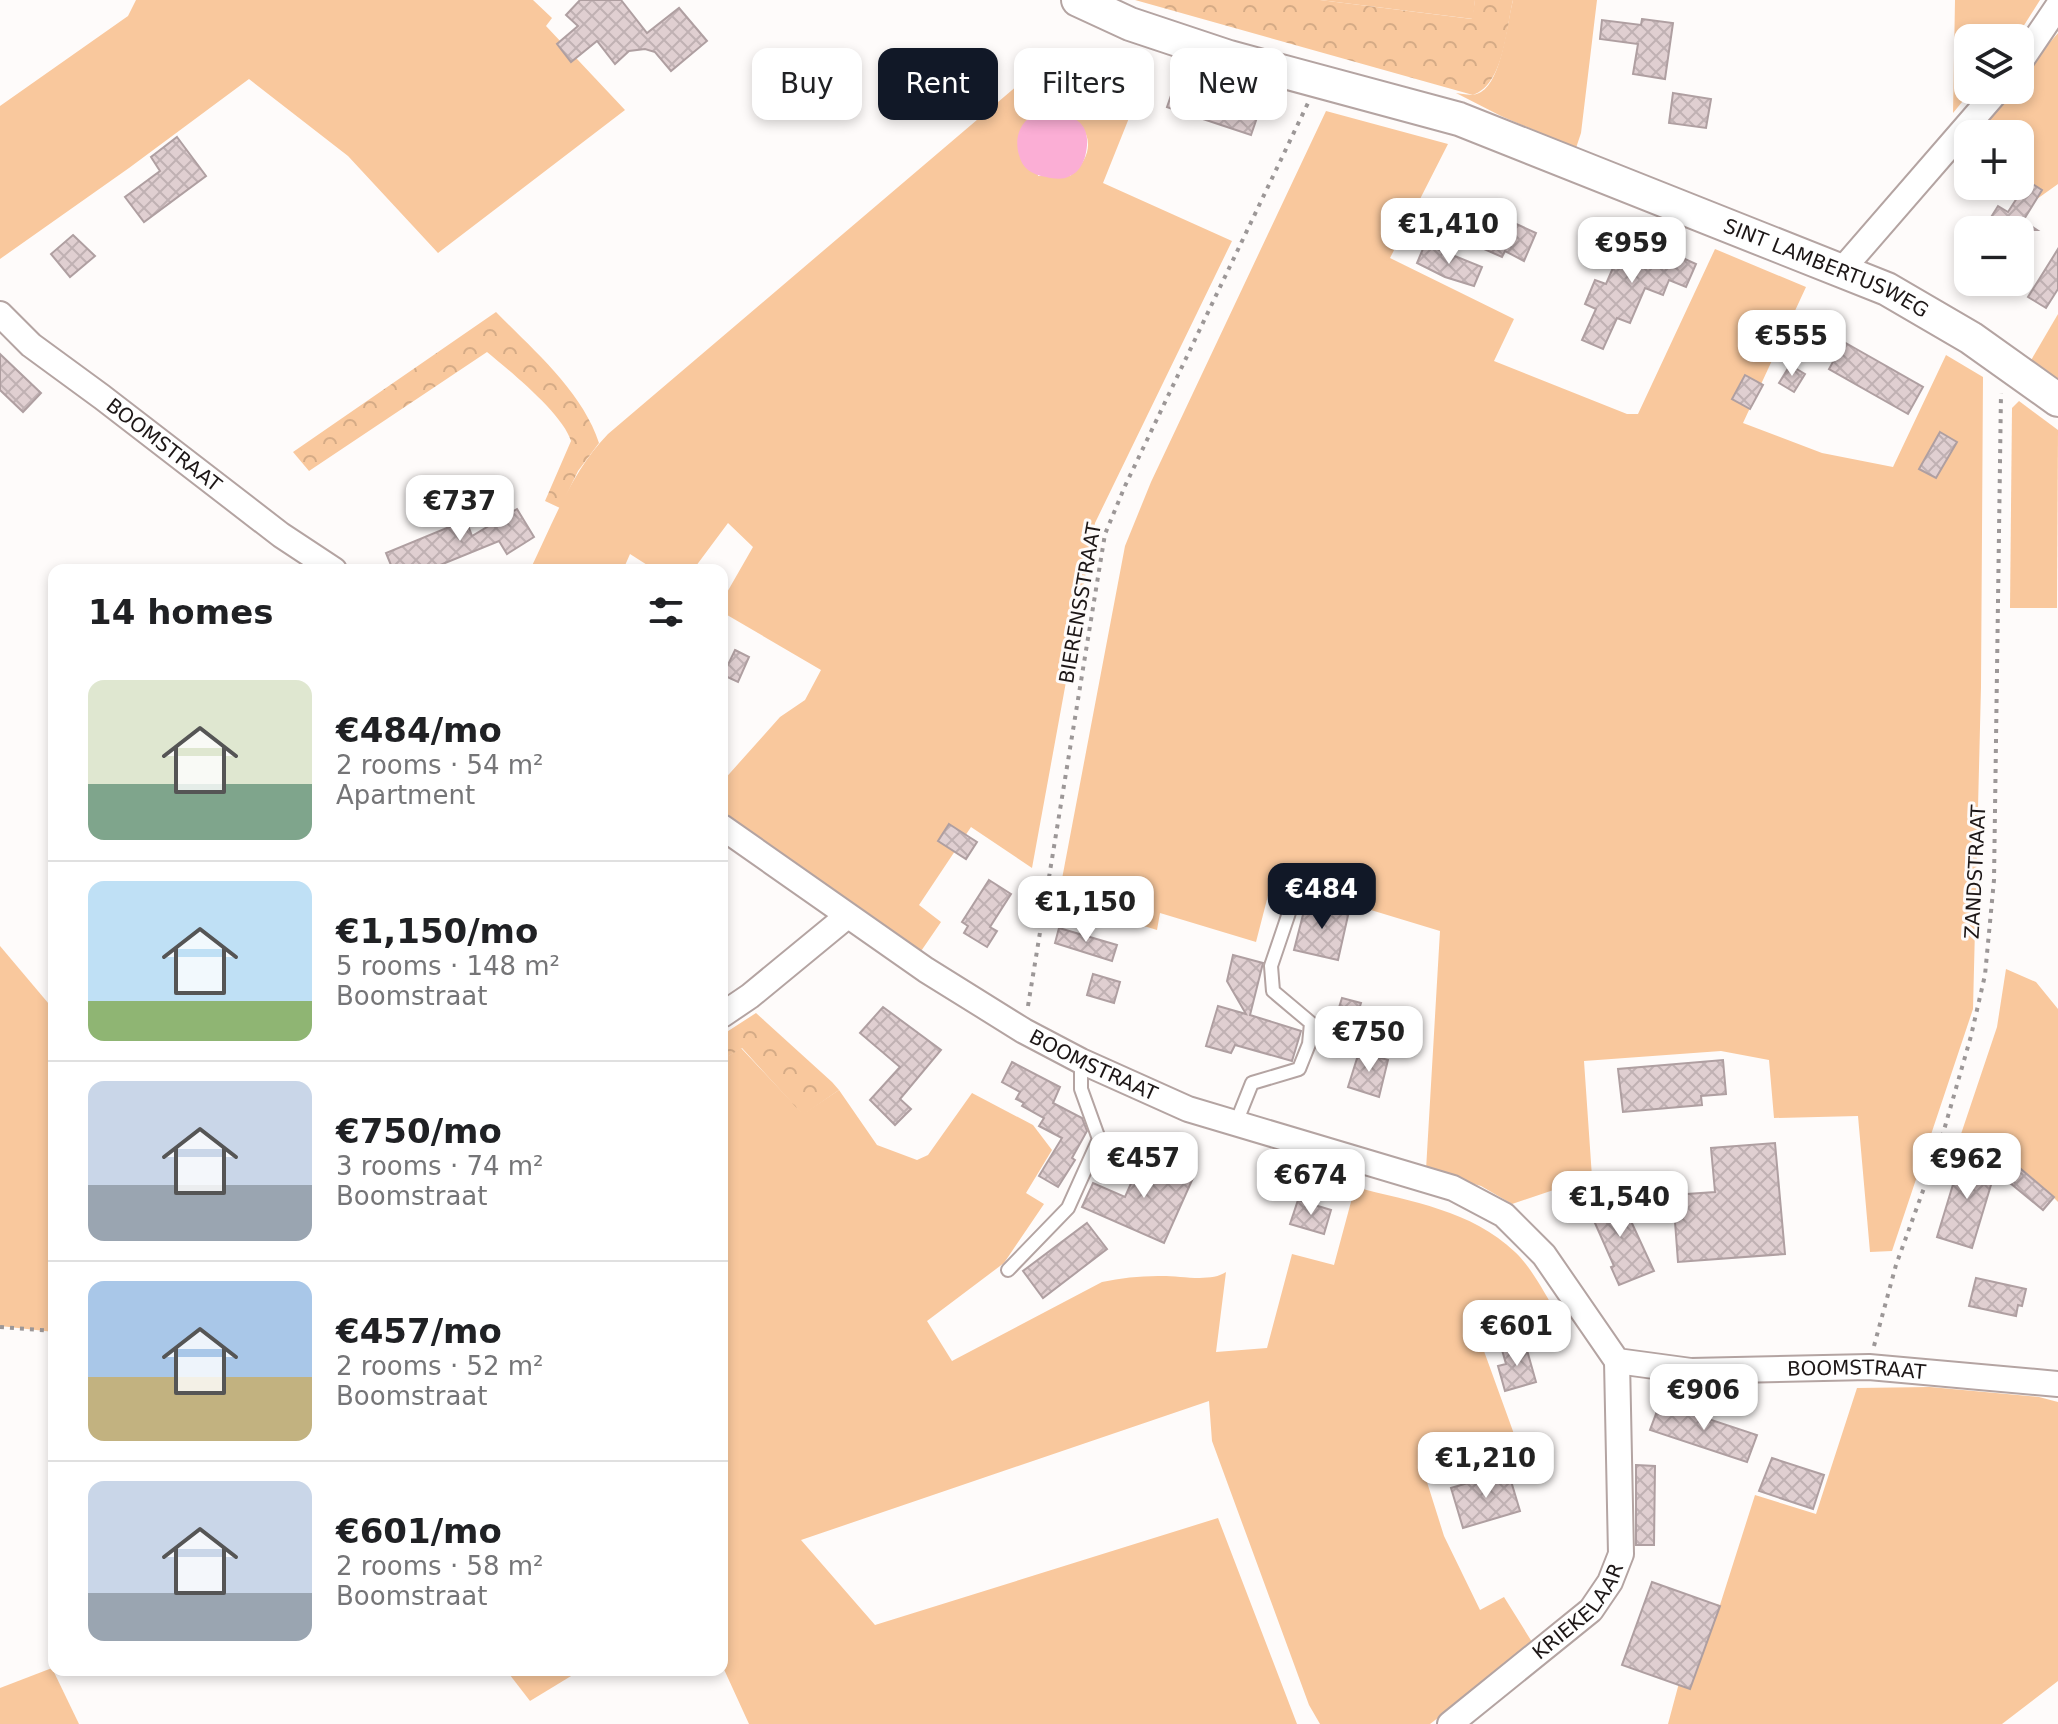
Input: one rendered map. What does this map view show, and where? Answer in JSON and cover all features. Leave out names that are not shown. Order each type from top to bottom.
[{"type":"street","name":"SINT LAMBERTUSWEG","points":[[1078,0],[1130,24],[1229,57],[1320,79],[1459,119],[1887,289],[1971,338],[2058,400]]},
{"type":"street","points":[[2034,41],[2058,6]]},
{"type":"street","points":[[1841,271],[1986,104]]},
{"type":"street","name":"BOOMSTRAAT","points":[[0,314],[31,345],[281,535],[325,564]]},
{"type":"street","name":"BOOMSTRAAT","points":[[728,831],[846,917],[926,970],[1024,1031],[1081,1061],[1188,1109],[1453,1188],[1504,1215],[1544,1255],[1617,1361],[1691,1371],[1869,1367],[2058,1384]]},
{"type":"street","points":[[728,1011],[846,917]]},
{"type":"street","name":"KRIEKELAAR","points":[[1450,1724],[1591,1610],[1610,1582],[1621,1554],[1617,1361]]},
{"type":"lane","points":[[1236,1123],[1252,1083],[1299,1069],[1309,1044],[1311,1023],[1273,991],[1271,966],[1294,898]]},
{"type":"lane","points":[[1008,1270],[1068,1208],[1099,1139],[1081,1089],[1081,1061]]},
{"type":"path","name":"BIERENSSTRAAT","points":[[1024,1031],[1105,534],[1125,486],[1320,79]]},
{"type":"path","name":"ZANDSTRAAT","points":[[1869,1367],[1896,1265],[1940,1144],[1985,975],[1994,880],[1999,405],[2005,362]]},
{"type":"path","points":[[0,1327],[48,1331]]},
{"type":"green space","points":[[136,0],[533,0],[552,18],[546,26],[625,110],[438,253],[348,156],[249,79],[0,259],[0,106],[128,16]]},
{"type":"green space","points":[[1135,0],[1320,0],[1472,19],[1475,0],[1513,0],[1497,68],[1483,89],[1473,95]]},
{"type":"green space","points":[[1320,0],[1475,0],[1473,19]]},
{"type":"green space","points":[[1513,0],[1597,0],[1581,133],[1576,148],[1456,93],[1475,94],[1488,86],[1499,64]]},
{"type":"green space","points":[[1955,0],[2040,0],[2025,24],[1955,24]]},
{"type":"green space","points":[[2058,33],[2058,184],[2030,204],[2023,200],[2034,200],[2034,120],[1983,120],[1996,104],[2034,104],[2034,61]]},
{"type":"green space","points":[[1954,56],[1954,104],[1960,104],[1953,113]]},
{"type":"green space","points":[[1014,88],[1014,120],[1033,120],[1038,176],[1070,176],[1085,158],[1088,140],[1085,131],[1073,120],[1128,120],[1103,183],[1232,241],[1095,523],[1032,868],[971,827],[919,905],[941,922],[917,957],[728,823],[728,775],[780,717],[805,700],[821,670],[728,616],[728,591],[753,547],[728,523],[697,564],[646,564],[630,554],[626,564],[533,564],[583,465],[608,434],[977,120],[998,120],[998,102]]},
{"type":"green space","points":[[1326,111],[1448,144],[1390,258],[1514,319],[1494,361],[1627,414],[1638,414],[1715,249],[1806,287],[1743,423],[1822,453],[1893,467],[1946,355],[1983,377],[1981,687],[1973,1009],[1892,1251],[1870,1252],[1858,1116],[1774,1118],[1769,1060],[1721,1051],[1584,1061],[1592,1177],[1512,1204],[1481,1186],[1426,1170],[1440,931],[1272,880],[1256,942],[1160,913],[1157,930],[1058,900],[1125,546],[1151,482]]},
{"type":"green space","points":[[496,312],[569,389],[599,443],[578,471],[560,508],[545,501],[571,441],[566,430],[535,394],[487,352],[309,471],[293,452]]},
{"type":"green space","points":[[2058,314],[2058,383],[2030,362]]},
{"type":"green space","points":[[2019,401],[2058,430],[2057,608],[2010,608],[2012,408]]},
{"type":"green space","points":[[0,946],[48,1003],[48,1331],[0,1326]]},
{"type":"green space","points":[[2006,969],[2036,982],[2058,1009],[2058,1202],[2012,1164],[1960,1137],[1997,1027]]},
{"type":"green space","points":[[756,1013],[839,1090],[803,1115],[742,1048],[728,1056],[728,1031]]},
{"type":"green space","points":[[741,1048],[803,1114],[839,1090],[877,1145],[917,1160],[928,1155],[972,1093],[1033,1125],[1052,1150],[1026,1193],[1044,1204],[1004,1263],[927,1321],[952,1361],[1102,1282],[1144,1276],[1203,1278],[1226,1272],[1216,1352],[1267,1348],[1292,1254],[1334,1265],[1355,1187],[1440,1209],[1498,1238],[1527,1266],[1557,1314],[1476,1329],[1514,1434],[1421,1463],[1444,1536],[1480,1610],[1504,1597],[1532,1642],[1505,1667],[1430,1724],[1320,1724],[1309,1705],[1212,1441],[1209,1401],[801,1540],[875,1625],[1218,1518],[1297,1724],[749,1724],[727,1676],[728,1056]]},
{"type":"green space","points":[[1930,1387],[2039,1397],[2058,1402],[2058,1681],[2002,1724],[1668,1724],[1701,1601],[1720,1605],[1755,1495],[1816,1514],[1857,1388]]},
{"type":"green space","points":[[48,1670],[48,1676],[56,1676],[79,1724],[0,1724],[0,1688]]},
{"type":"green space","points":[[511,1676],[571,1676],[530,1701]]},
{"type":"shaded area","points":[[1025,122],[1079,122],[1087,135],[1087,145],[1078,170],[1067,177],[1055,179],[1028,170],[1020,160],[1017,148],[1019,133]]},
{"type":"building","points":[[580,0],[621,0],[647,33],[679,8],[707,41],[671,71],[655,52],[645,49],[629,51],[615,64],[597,41],[571,62],[557,44],[578,26],[566,15]]},
{"type":"building","points":[[1642,19],[1673,23],[1665,79],[1633,74],[1638,44],[1600,39],[1602,20],[1641,25]]},
{"type":"building","points":[[1673,93],[1711,99],[1706,128],[1669,123]]},
{"type":"building","points":[[1206,120],[1256,120],[1251,135]]},
{"type":"building","points":[[177,137],[206,176],[144,222],[125,197],[160,171],[151,157]]},
{"type":"building","points":[[2034,185],[2042,190],[2026,216],[1992,216],[1998,206],[2008,212],[2016,200],[2034,200]]},
{"type":"building","points":[[1490,212],[1536,233],[1524,261],[1505,251],[1502,257],[1475,245]]},
{"type":"building","points":[[1628,233],[1696,264],[1686,287],[1669,280],[1663,295],[1645,288],[1630,323],[1617,318],[1603,349],[1582,340],[1596,309],[1585,304],[1595,280],[1606,284]]},
{"type":"building","points":[[73,235],[95,256],[70,277],[51,254]]},
{"type":"building","points":[[1425,244],[1482,267],[1474,286],[1445,277],[1417,263]]},
{"type":"building","points":[[2058,249],[2058,289],[2046,308],[2028,297],[2034,296],[2034,287]]},
{"type":"building","points":[[1844,342],[1923,387],[1908,414],[1829,369]]},
{"type":"building","points":[[0,354],[41,393],[23,412],[0,390]]},
{"type":"building","points":[[1790,365],[1805,374],[1794,392],[1779,383]]},
{"type":"building","points":[[1745,375],[1763,385],[1750,409],[1732,399]]},
{"type":"building","points":[[1940,432],[1957,442],[1936,478],[1919,469]]},
{"type":"building","points":[[517,509],[534,537],[507,554],[499,541],[443,564],[391,564],[386,553],[466,520],[472,536]]},
{"type":"building","points":[[735,650],[749,657],[738,682],[728,677],[728,665]]},
{"type":"building","points":[[949,824],[977,842],[966,859],[938,841]]},
{"type":"building","points":[[989,880],[1011,894],[990,927],[997,931],[987,947],[964,933],[968,926],[962,922]]},
{"type":"building","points":[[1306,903],[1349,911],[1338,960],[1294,950]]},
{"type":"building","points":[[1059,928],[1117,945],[1112,961],[1055,943]]},
{"type":"building","points":[[1233,955],[1263,963],[1250,1015],[1301,1031],[1292,1061],[1235,1045],[1231,1053],[1206,1046],[1218,1006],[1246,1014],[1227,981]]},
{"type":"building","points":[[1093,974],[1120,982],[1114,1003],[1087,995]]},
{"type":"building","points":[[1342,998],[1361,1003],[1348,1044],[1324,1036],[1330,1015],[1336,1017]]},
{"type":"building","points":[[883,1007],[941,1050],[900,1099],[911,1109],[895,1125],[870,1100],[900,1067],[860,1033]]},
{"type":"building","points":[[1359,1052],[1388,1060],[1379,1097],[1348,1087]]},
{"type":"building","points":[[1723,1060],[1726,1094],[1701,1096],[1702,1105],[1623,1112],[1618,1069]]},
{"type":"building","points":[[1012,1062],[1060,1087],[1053,1103],[1082,1118],[1087,1131],[1072,1158],[1075,1160],[1058,1187],[1039,1176],[1062,1138],[1039,1126],[1044,1118],[1022,1106],[1024,1103],[1016,1099],[1020,1092],[1002,1082]]},
{"type":"building","points":[[1775,1143],[1785,1254],[1678,1262],[1673,1195],[1715,1192],[1711,1148]]},
{"type":"building","points":[[1962,1155],[1997,1165],[1972,1248],[1937,1237]]},
{"type":"building","points":[[1143,1156],[1193,1178],[1164,1243],[1082,1207],[1093,1183],[1125,1197]]},
{"type":"building","points":[[2015,1164],[2054,1197],[2043,1210],[2004,1178]]},
{"type":"building","points":[[1618,1193],[1654,1271],[1619,1285],[1611,1267],[1614,1266],[1587,1205]]},
{"type":"building","points":[[1298,1200],[1331,1210],[1324,1234],[1290,1224]]},
{"type":"building","points":[[1087,1223],[1107,1249],[1043,1298],[1023,1271]]},
{"type":"building","points":[[1976,1278],[2026,1289],[2016,1316],[1969,1306]]},
{"type":"building","points":[[1525,1343],[1536,1382],[1505,1391],[1498,1366],[1506,1364],[1502,1350]]},
{"type":"building","points":[[1660,1403],[1757,1435],[1747,1462],[1650,1430]]},
{"type":"building","points":[[1772,1458],[1824,1475],[1813,1509],[1759,1491]]},
{"type":"building","points":[[1636,1465],[1655,1466],[1654,1545],[1636,1545]]},
{"type":"building","points":[[1508,1471],[1520,1511],[1463,1528],[1451,1488]]},
{"type":"building","points":[[1652,1582],[1720,1606],[1690,1689],[1622,1665]]}]
